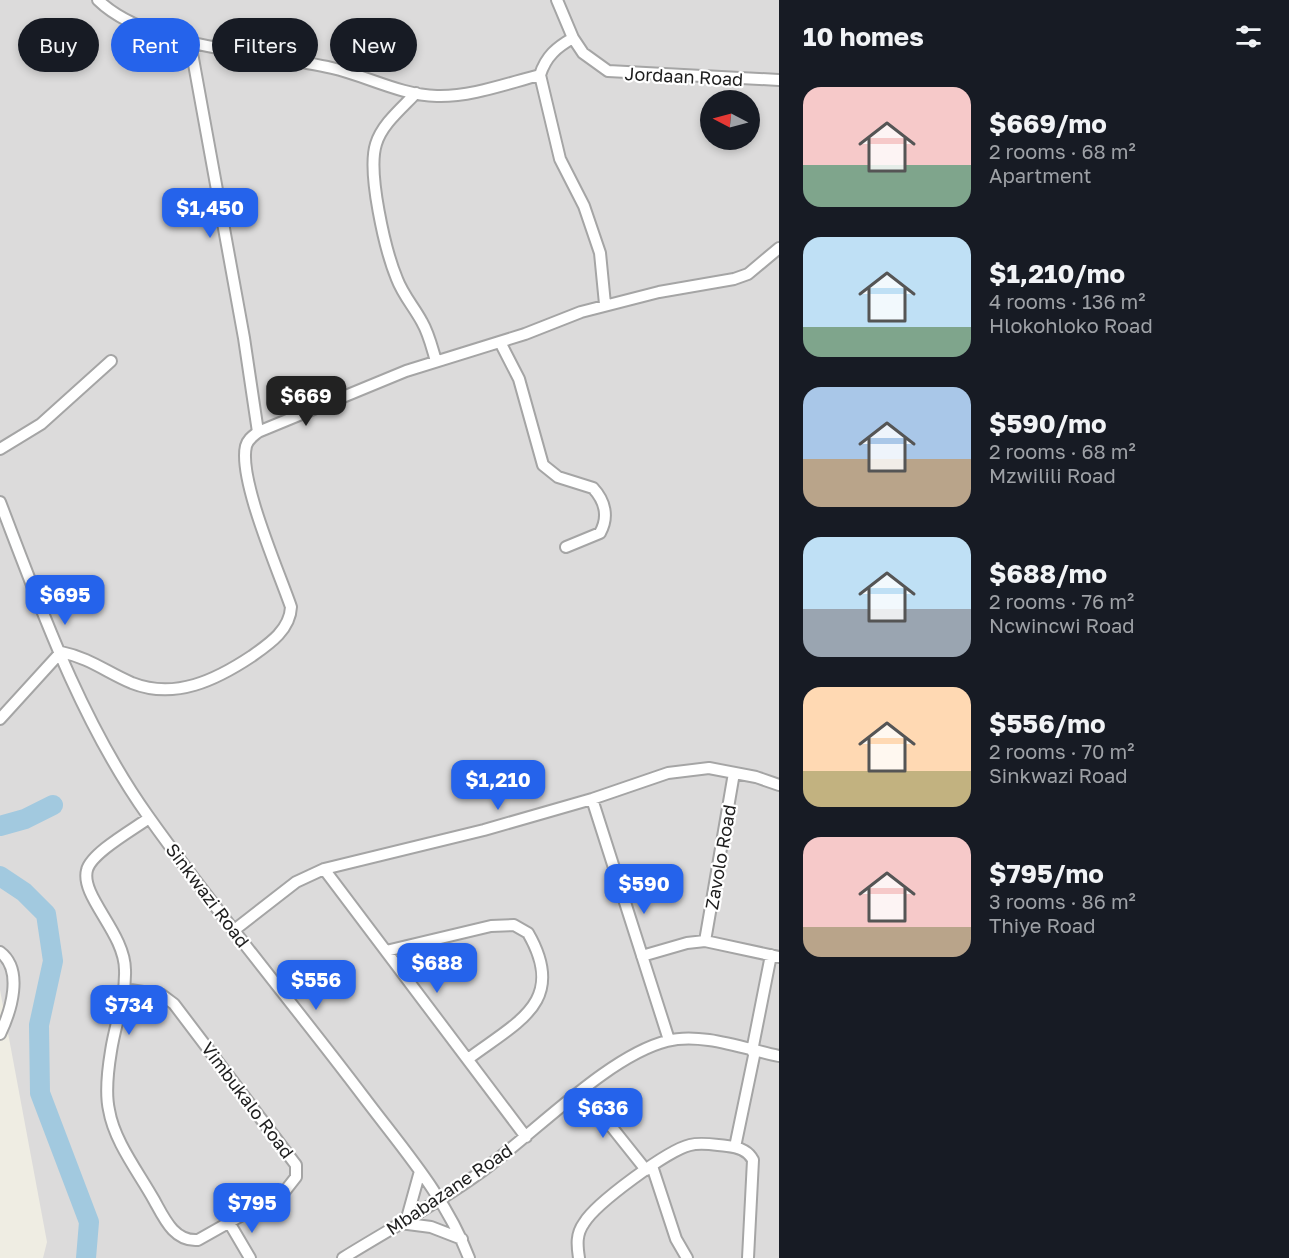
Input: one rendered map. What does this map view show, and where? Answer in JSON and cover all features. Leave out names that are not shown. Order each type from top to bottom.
[{"type":"street","points":[[98,0],[119,18]]},
{"type":"street","name":"Jordaan Road","points":[[557,0],[573,38],[590,60],[608,71],[779,80]]},
{"type":"street","points":[[573,38],[555,49],[546,59],[540,75],[560,159],[584,206],[600,253],[605,304]]},
{"type":"street","points":[[200,44],[333,68],[416,93],[438,96],[465,93],[540,75]]},
{"type":"street","points":[[195,72],[244,338],[258,432]]},
{"type":"street","points":[[416,93],[390,121],[377,141],[372,159],[372,179],[396,276],[404,295],[424,324],[436,361]]},
{"type":"street","points":[[0,718],[61,652],[87,658],[130,682],[151,689],[175,691],[199,684],[234,668],[267,645],[281,632],[288,622],[291,608],[259,513],[246,463],[246,446],[249,439],[258,432],[362,387],[500,342],[605,304],[734,279],[748,274],[779,248]]},
{"type":"street","points":[[500,342],[519,379],[543,465],[558,477],[593,488],[604,504],[606,518],[600,533],[566,547]]},
{"type":"street","points":[[0,449],[41,424],[111,361]]},
{"type":"street","name":"Sinkwazi Road","points":[[0,502],[61,652],[111,760],[126,785],[233,931],[281,989],[420,1171],[440,1199],[462,1239],[469,1258]]},
{"type":"street","points":[[233,931],[296,882],[324,869],[484,830],[687,769],[709,768],[768,780],[779,786]]},
{"type":"street","name":"Zavolo Road","points":[[705,941],[734,773]]},
{"type":"street","points":[[592,799],[669,1040]]},
{"type":"street","name":"Vimbukalo Road","points":[[124,988],[162,995],[174,1004],[296,1165],[296,1177],[285,1191],[198,1240],[189,1241],[174,1232],[113,1124],[108,1095],[111,1052],[124,988],[125,969],[118,941],[87,888],[87,870],[96,856],[149,818]]},
{"type":"street","points":[[324,869],[526,1137]]},
{"type":"street","points":[[386,951],[491,926],[514,925],[528,933],[543,972],[542,991],[538,1001],[518,1022],[468,1059]]},
{"type":"street","points":[[642,956],[687,943],[705,941],[775,956],[753,1051],[735,1147]]},
{"type":"street","points":[[0,952],[11,963],[13,981],[11,1005],[0,1034]]},
{"type":"street","name":"Mbabazane Road","points":[[343,1258],[479,1174],[583,1091],[636,1054],[669,1040],[701,1040],[779,1056]]},
{"type":"street","points":[[583,1091],[649,1168],[676,1239],[687,1258]]},
{"type":"street","points":[[579,1258],[577,1243],[584,1222],[593,1211],[649,1168],[688,1145],[699,1143],[735,1147],[751,1155],[754,1167],[748,1258]]},
{"type":"street","points":[[420,1171],[404,1221],[431,1227],[462,1239]]},
{"type":"street","points":[[230,1224],[250,1258]]},
{"type":"shaded area","points":[[0,0],[779,0],[779,1258],[43,1258],[47,1242],[0,990]]},
{"type":"waterway","points":[[0,826],[25,819],[53,805]]},
{"type":"waterway","points":[[0,876],[24,892],[46,914],[53,961],[39,1025],[40,1093],[89,1222],[86,1258]]}]
